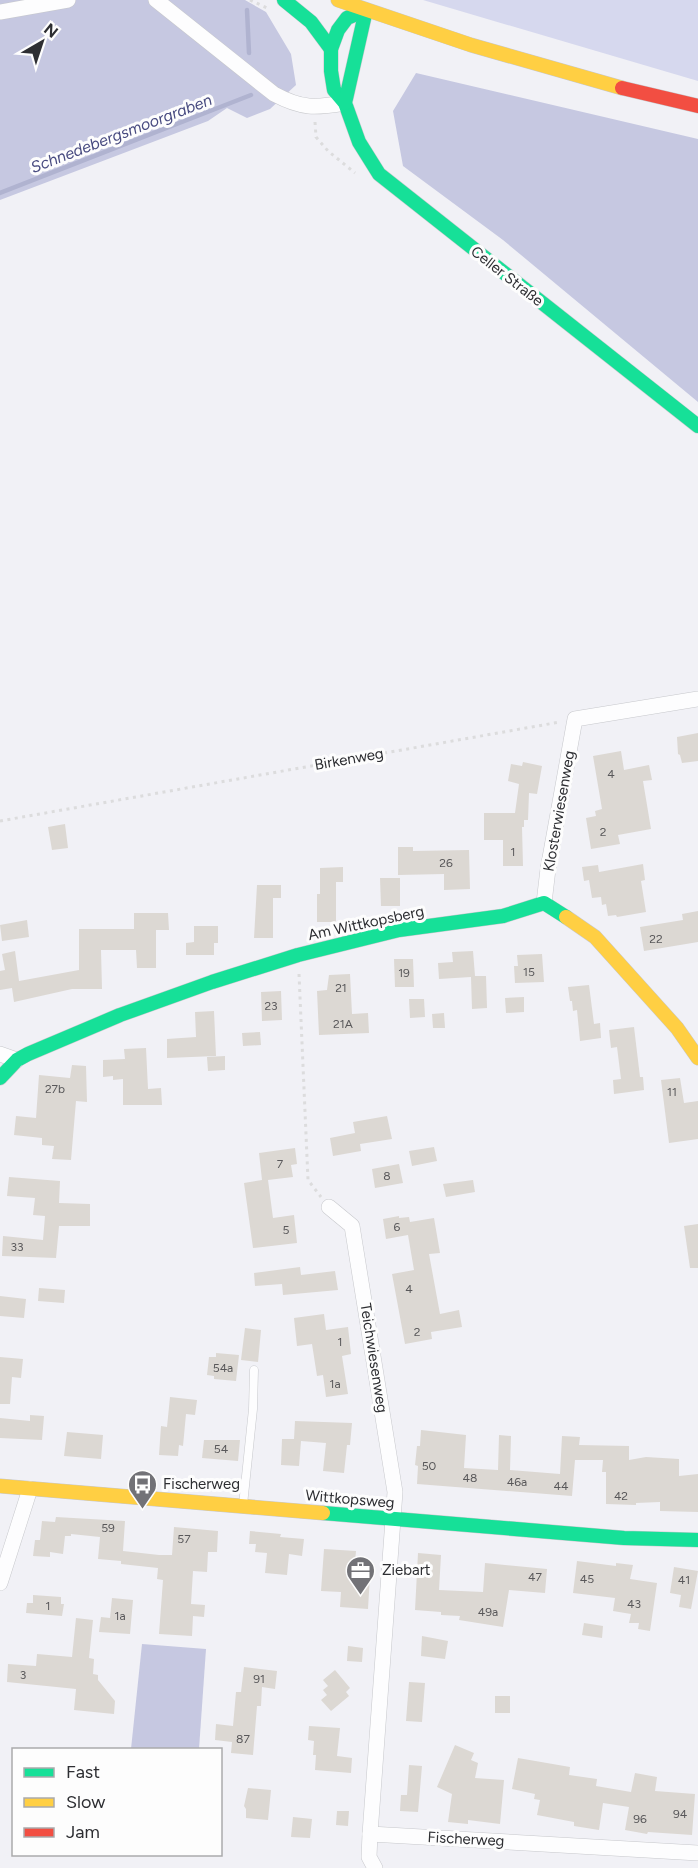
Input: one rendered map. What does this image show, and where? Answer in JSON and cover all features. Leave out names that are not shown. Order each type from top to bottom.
[{"type":"street","points":[[0,12],[68,0]]},
{"type":"street","points":[[156,0],[274,94],[294,104],[315,108],[345,103],[350,91],[355,55],[366,10]]},
{"type":"street","name":"Celler Straße","points":[[284,0],[304,14],[320,30],[331,49]]},
{"type":"street","points":[[338,0],[437,35],[598,83],[698,106]]},
{"type":"street","name":"Celler Straße","points":[[366,10],[347,18],[338,30],[331,49],[334,90],[345,103],[359,142],[379,174],[698,426]]},
{"type":"street","points":[[575,719],[698,699]]},
{"type":"street","name":"Klosterwiesenweg","points":[[544,903],[575,719]]},
{"type":"street","points":[[544,903],[595,937],[677,1028],[698,1058]]},
{"type":"street","name":"Am Wittkopsberg","points":[[0,1078],[17,1060],[120,1015],[212,982],[298,955],[399,930],[503,916],[544,903]]},
{"type":"street","points":[[0,1054],[17,1060]]},
{"type":"street","name":"Teichwiesenweg","points":[[329,1208],[352,1226],[395,1492],[393,1519]]},
{"type":"street","name":"Wittkopsweg","points":[[0,1486],[624,1538],[698,1540]]},
{"type":"street","points":[[0,1583],[30,1489]]},
{"type":"street","points":[[375,1868],[369,1857],[370,1834],[393,1519]]},
{"type":"street","name":"Fischerweg","points":[[370,1834],[698,1853]]},
{"type":"lane","points":[[242,1506],[253,1409],[254,1370]]},
{"type":"path","points":[[250,0],[269,8]]},
{"type":"path","points":[[315,108],[316,137],[328,150]]},
{"type":"path","name":"Birkenweg","points":[[0,821],[575,719]]},
{"type":"path","points":[[298,955],[308,1180],[329,1208]]},
{"type":"shaded area","points":[[0,0],[245,0],[266,12],[291,54],[296,85],[270,109],[247,118],[227,108],[208,121],[0,200]]},
{"type":"shaded area","points":[[423,0],[698,0],[698,81]]},
{"type":"shaded area","points":[[416,73],[698,139],[698,402],[503,240],[403,166],[393,111]]},
{"type":"shaded area","points":[[142,1644],[206,1649],[199,1748],[131,1748]]},
{"type":"building","points":[[698,733],[698,761],[682,763],[678,754],[677,737]]},
{"type":"building","points":[[621,751],[624,770],[649,765],[652,780],[643,781],[651,829],[618,835],[620,844],[591,849],[586,818],[596,816],[595,811],[602,809],[593,756]]},
{"type":"building","points":[[523,762],[542,766],[537,794],[529,793],[528,820],[524,820],[524,827],[522,827],[523,866],[503,866],[503,840],[484,840],[484,813],[515,813],[519,784],[508,781],[511,764],[522,766]]},
{"type":"building","points":[[65,824],[68,848],[52,850],[48,827]]},
{"type":"building","points":[[398,847],[413,847],[413,851],[469,850],[470,889],[444,890],[444,874],[398,875]]},
{"type":"building","points":[[643,864],[645,880],[641,881],[646,912],[617,917],[616,915],[608,916],[606,904],[602,905],[601,897],[592,898],[589,880],[584,881],[582,867],[598,865],[599,872]]},
{"type":"building","points":[[343,867],[343,882],[336,882],[336,922],[317,922],[320,868]]},
{"type":"building","points":[[380,878],[400,878],[400,906],[381,906]]},
{"type":"building","points":[[257,885],[281,885],[281,898],[273,898],[273,938],[254,938]]},
{"type":"building","points":[[698,911],[698,942],[644,951],[640,927],[683,920],[682,914]]},
{"type":"building","points":[[134,913],[168,913],[169,930],[156,930],[156,968],[137,968],[136,950],[101,950],[102,989],[72,989],[14,1002],[12,988],[0,990],[0,971],[5,970],[2,954],[15,951],[19,981],[79,970],[79,929],[134,929]]},
{"type":"building","points":[[27,920],[29,937],[2,941],[0,925]]},
{"type":"building","points":[[194,926],[218,926],[218,943],[214,943],[214,955],[186,955],[186,943],[194,942]]},
{"type":"building","points":[[473,951],[475,976],[486,976],[487,1008],[472,1009],[471,977],[439,979],[438,963],[453,962],[452,952]]},
{"type":"building","points":[[542,954],[544,982],[515,983],[514,966],[518,966],[517,955]]},
{"type":"building","points":[[394,959],[413,959],[414,987],[395,987]]},
{"type":"building","points":[[350,974],[352,1014],[368,1013],[369,1033],[319,1035],[317,991],[327,990],[329,975]]},
{"type":"building","points":[[589,985],[594,1024],[600,1023],[601,1038],[580,1041],[577,1010],[573,1011],[568,987]]},
{"type":"building","points":[[281,991],[282,1020],[262,1021],[261,992]]},
{"type":"building","points":[[524,997],[524,1012],[506,1013],[505,998]]},
{"type":"building","points":[[409,999],[424,999],[425,1017],[410,1018]]},
{"type":"building","points":[[214,1011],[216,1056],[167,1058],[167,1039],[196,1037],[195,1012]]},
{"type":"building","points":[[444,1013],[445,1028],[433,1028],[432,1014]]},
{"type":"building","points":[[634,1027],[640,1077],[643,1077],[644,1090],[614,1094],[613,1080],[621,1079],[617,1047],[611,1048],[609,1030]]},
{"type":"building","points":[[260,1032],[261,1045],[243,1046],[242,1033]]},
{"type":"building","points":[[146,1048],[148,1089],[161,1088],[162,1105],[123,1105],[123,1079],[113,1080],[113,1076],[103,1077],[103,1060],[125,1059],[124,1049]]},
{"type":"building","points":[[225,1056],[225,1070],[208,1071],[207,1057]]},
{"type":"building","points":[[72,1065],[86,1066],[87,1102],[76,1101],[71,1160],[52,1159],[54,1146],[42,1145],[42,1138],[14,1135],[16,1116],[36,1118],[39,1075],[70,1078]]},
{"type":"building","points":[[680,1078],[684,1103],[698,1101],[698,1139],[669,1143],[661,1080]]},
{"type":"building","points":[[387,1116],[392,1139],[360,1144],[361,1151],[333,1156],[330,1138],[355,1133],[353,1122]]},
{"type":"building","points":[[434,1147],[437,1161],[412,1166],[409,1151]]},
{"type":"building","points":[[295,1148],[297,1164],[291,1165],[293,1177],[268,1180],[273,1218],[294,1215],[297,1243],[253,1248],[244,1183],[262,1180],[259,1153]]},
{"type":"building","points":[[399,1164],[403,1183],[375,1188],[372,1169]]},
{"type":"building","points":[[9,1177],[60,1181],[59,1203],[90,1204],[90,1226],[59,1226],[56,1258],[2,1256],[3,1236],[43,1240],[45,1216],[33,1215],[35,1198],[7,1196]]},
{"type":"building","points":[[473,1180],[475,1192],[446,1197],[443,1184]]},
{"type":"building","points":[[399,1216],[399,1218],[409,1217],[410,1222],[434,1218],[440,1253],[429,1254],[440,1314],[459,1310],[462,1327],[431,1332],[432,1339],[405,1344],[392,1274],[414,1270],[408,1235],[386,1239],[383,1219]]},
{"type":"building","points":[[698,1224],[698,1268],[690,1268],[684,1226]]},
{"type":"building","points":[[300,1267],[301,1275],[335,1271],[338,1290],[283,1295],[282,1284],[255,1286],[254,1273]]},
{"type":"building","points":[[39,1288],[65,1290],[64,1303],[38,1301]]},
{"type":"building","points":[[0,1296],[26,1299],[24,1318],[0,1316]]},
{"type":"building","points":[[324,1314],[326,1330],[348,1327],[351,1354],[342,1356],[348,1394],[326,1397],[323,1375],[317,1376],[312,1344],[297,1346],[294,1318]]},
{"type":"building","points":[[245,1328],[261,1330],[258,1362],[241,1360]]},
{"type":"building","points":[[216,1353],[239,1355],[236,1381],[214,1379],[214,1376],[207,1375],[209,1357],[216,1357]]},
{"type":"building","points":[[0,1357],[23,1359],[21,1378],[12,1377],[10,1404],[0,1404]]},
{"type":"building","points":[[170,1397],[197,1400],[195,1415],[186,1414],[183,1446],[179,1445],[178,1456],[159,1455],[161,1426],[167,1427]]},
{"type":"building","points":[[30,1415],[44,1416],[42,1440],[0,1438],[0,1418],[30,1421]]},
{"type":"building","points":[[295,1421],[352,1423],[344,1473],[323,1471],[326,1443],[301,1441],[299,1466],[281,1465],[282,1439],[294,1439]]},
{"type":"building","points":[[421,1430],[466,1435],[464,1468],[498,1470],[499,1435],[511,1436],[510,1470],[560,1474],[562,1436],[580,1437],[579,1445],[629,1446],[629,1460],[646,1457],[679,1459],[679,1476],[698,1474],[698,1512],[660,1511],[660,1502],[636,1503],[636,1505],[606,1504],[606,1472],[602,1472],[603,1460],[575,1460],[572,1496],[417,1484],[418,1466],[415,1465]]},
{"type":"building","points":[[67,1432],[103,1435],[101,1459],[64,1456]]},
{"type":"building","points":[[204,1440],[240,1440],[238,1461],[202,1458]]},
{"type":"building","points":[[56,1517],[125,1521],[123,1551],[159,1555],[172,1555],[174,1527],[218,1531],[217,1552],[208,1552],[207,1572],[193,1571],[191,1604],[205,1605],[204,1617],[193,1616],[192,1636],[159,1634],[163,1580],[157,1579],[158,1568],[98,1559],[100,1537],[71,1534],[71,1536],[65,1536],[63,1554],[50,1552],[50,1557],[33,1556],[35,1540],[40,1540],[42,1521],[55,1522]]},
{"type":"building","points":[[250,1531],[304,1539],[302,1556],[289,1554],[287,1575],[265,1573],[267,1553],[255,1552],[256,1544],[249,1544]]},
{"type":"building","points":[[324,1549],[356,1551],[354,1574],[370,1575],[368,1609],[340,1607],[341,1592],[321,1591]]},
{"type":"building","points":[[418,1553],[441,1555],[439,1590],[483,1592],[485,1563],[547,1569],[545,1593],[509,1590],[503,1627],[459,1620],[460,1616],[441,1615],[441,1612],[415,1610]]},
{"type":"building","points":[[577,1561],[616,1566],[616,1563],[633,1565],[630,1579],[657,1583],[650,1631],[638,1629],[639,1623],[629,1623],[631,1614],[613,1611],[615,1598],[573,1593]]},
{"type":"building","points":[[674,1567],[698,1571],[691,1609],[679,1607],[681,1595],[670,1593]]},
{"type":"building","points":[[33,1595],[61,1597],[61,1604],[64,1604],[62,1616],[26,1613],[27,1603],[33,1603]]},
{"type":"building","points":[[112,1598],[133,1600],[130,1634],[99,1632],[101,1617],[110,1618]]},
{"type":"building","points":[[76,1618],[93,1620],[89,1658],[94,1659],[93,1674],[98,1675],[98,1680],[115,1701],[114,1714],[74,1710],[76,1689],[7,1682],[8,1664],[36,1666],[37,1654],[72,1657]]},
{"type":"building","points":[[584,1623],[603,1626],[602,1638],[582,1635]]},
{"type":"building","points":[[422,1636],[448,1641],[445,1659],[421,1656]]},
{"type":"building","points":[[348,1646],[363,1648],[362,1662],[347,1661]]},
{"type":"building","points":[[244,1667],[277,1671],[275,1689],[262,1687],[261,1706],[257,1706],[253,1755],[231,1753],[232,1742],[215,1740],[216,1724],[233,1726],[236,1692],[241,1692]]},
{"type":"building","points":[[335,1670],[350,1688],[346,1692],[349,1696],[331,1711],[321,1700],[327,1695],[323,1690],[328,1686],[323,1680]]},
{"type":"building","points":[[409,1682],[425,1683],[422,1722],[406,1721]]},
{"type":"building","points":[[495,1696],[510,1696],[510,1713],[495,1713]]},
{"type":"building","points":[[309,1726],[340,1728],[337,1756],[352,1758],[351,1773],[315,1770],[316,1755],[313,1755],[314,1741],[308,1740]]},
{"type":"building","points":[[455,1745],[474,1753],[471,1760],[478,1763],[475,1778],[504,1780],[500,1824],[468,1820],[468,1824],[448,1822],[452,1794],[437,1787]]},
{"type":"building","points":[[518,1758],[570,1767],[569,1775],[597,1779],[596,1786],[631,1792],[635,1773],[657,1777],[655,1791],[695,1794],[692,1835],[648,1832],[647,1834],[625,1830],[629,1807],[603,1803],[599,1830],[574,1826],[574,1822],[537,1815],[540,1800],[534,1799],[535,1794],[512,1789]]},
{"type":"building","points":[[409,1765],[422,1766],[418,1812],[400,1811],[401,1795],[407,1795]]},
{"type":"building","points":[[248,1788],[271,1790],[268,1820],[246,1818],[244,1806]]},
{"type":"building","points":[[337,1811],[349,1811],[348,1826],[336,1825]]},
{"type":"building","points":[[293,1817],[312,1819],[310,1838],[291,1837]]},
{"type":"waterway","name":"Schnedebergsmoorgraben","points":[[247,10],[249,53]]},
{"type":"waterway","name":"Schnedebergsmoorgraben","points":[[0,193],[251,95]]},
{"type":"traffic: fast","points":[[284,0],[311,22],[331,49]]},
{"type":"traffic: fast","points":[[366,10],[347,18],[338,30],[331,49],[331,71],[334,90],[345,103],[359,142],[379,174],[698,426]]},
{"type":"traffic: fast","points":[[345,103],[366,10]]},
{"type":"traffic: fast","points":[[0,1078],[17,1060],[28,1054],[120,1015],[212,982],[298,955],[399,930],[503,916],[544,903],[566,917]]},
{"type":"traffic: fast","points":[[323,1513],[624,1538],[698,1540]]},
{"type":"traffic: slow","points":[[338,0],[471,45],[622,88]]},
{"type":"traffic: slow","points":[[566,917],[595,937],[677,1028],[698,1058]]},
{"type":"traffic: slow","points":[[0,1486],[323,1513]]},
{"type":"traffic: jam","points":[[622,88],[698,106]]},
{"type":"place","name":"Fischerweg","points":[[142,1510]]},
{"type":"place","name":"Ziebart","points":[[361,1596]]}]
